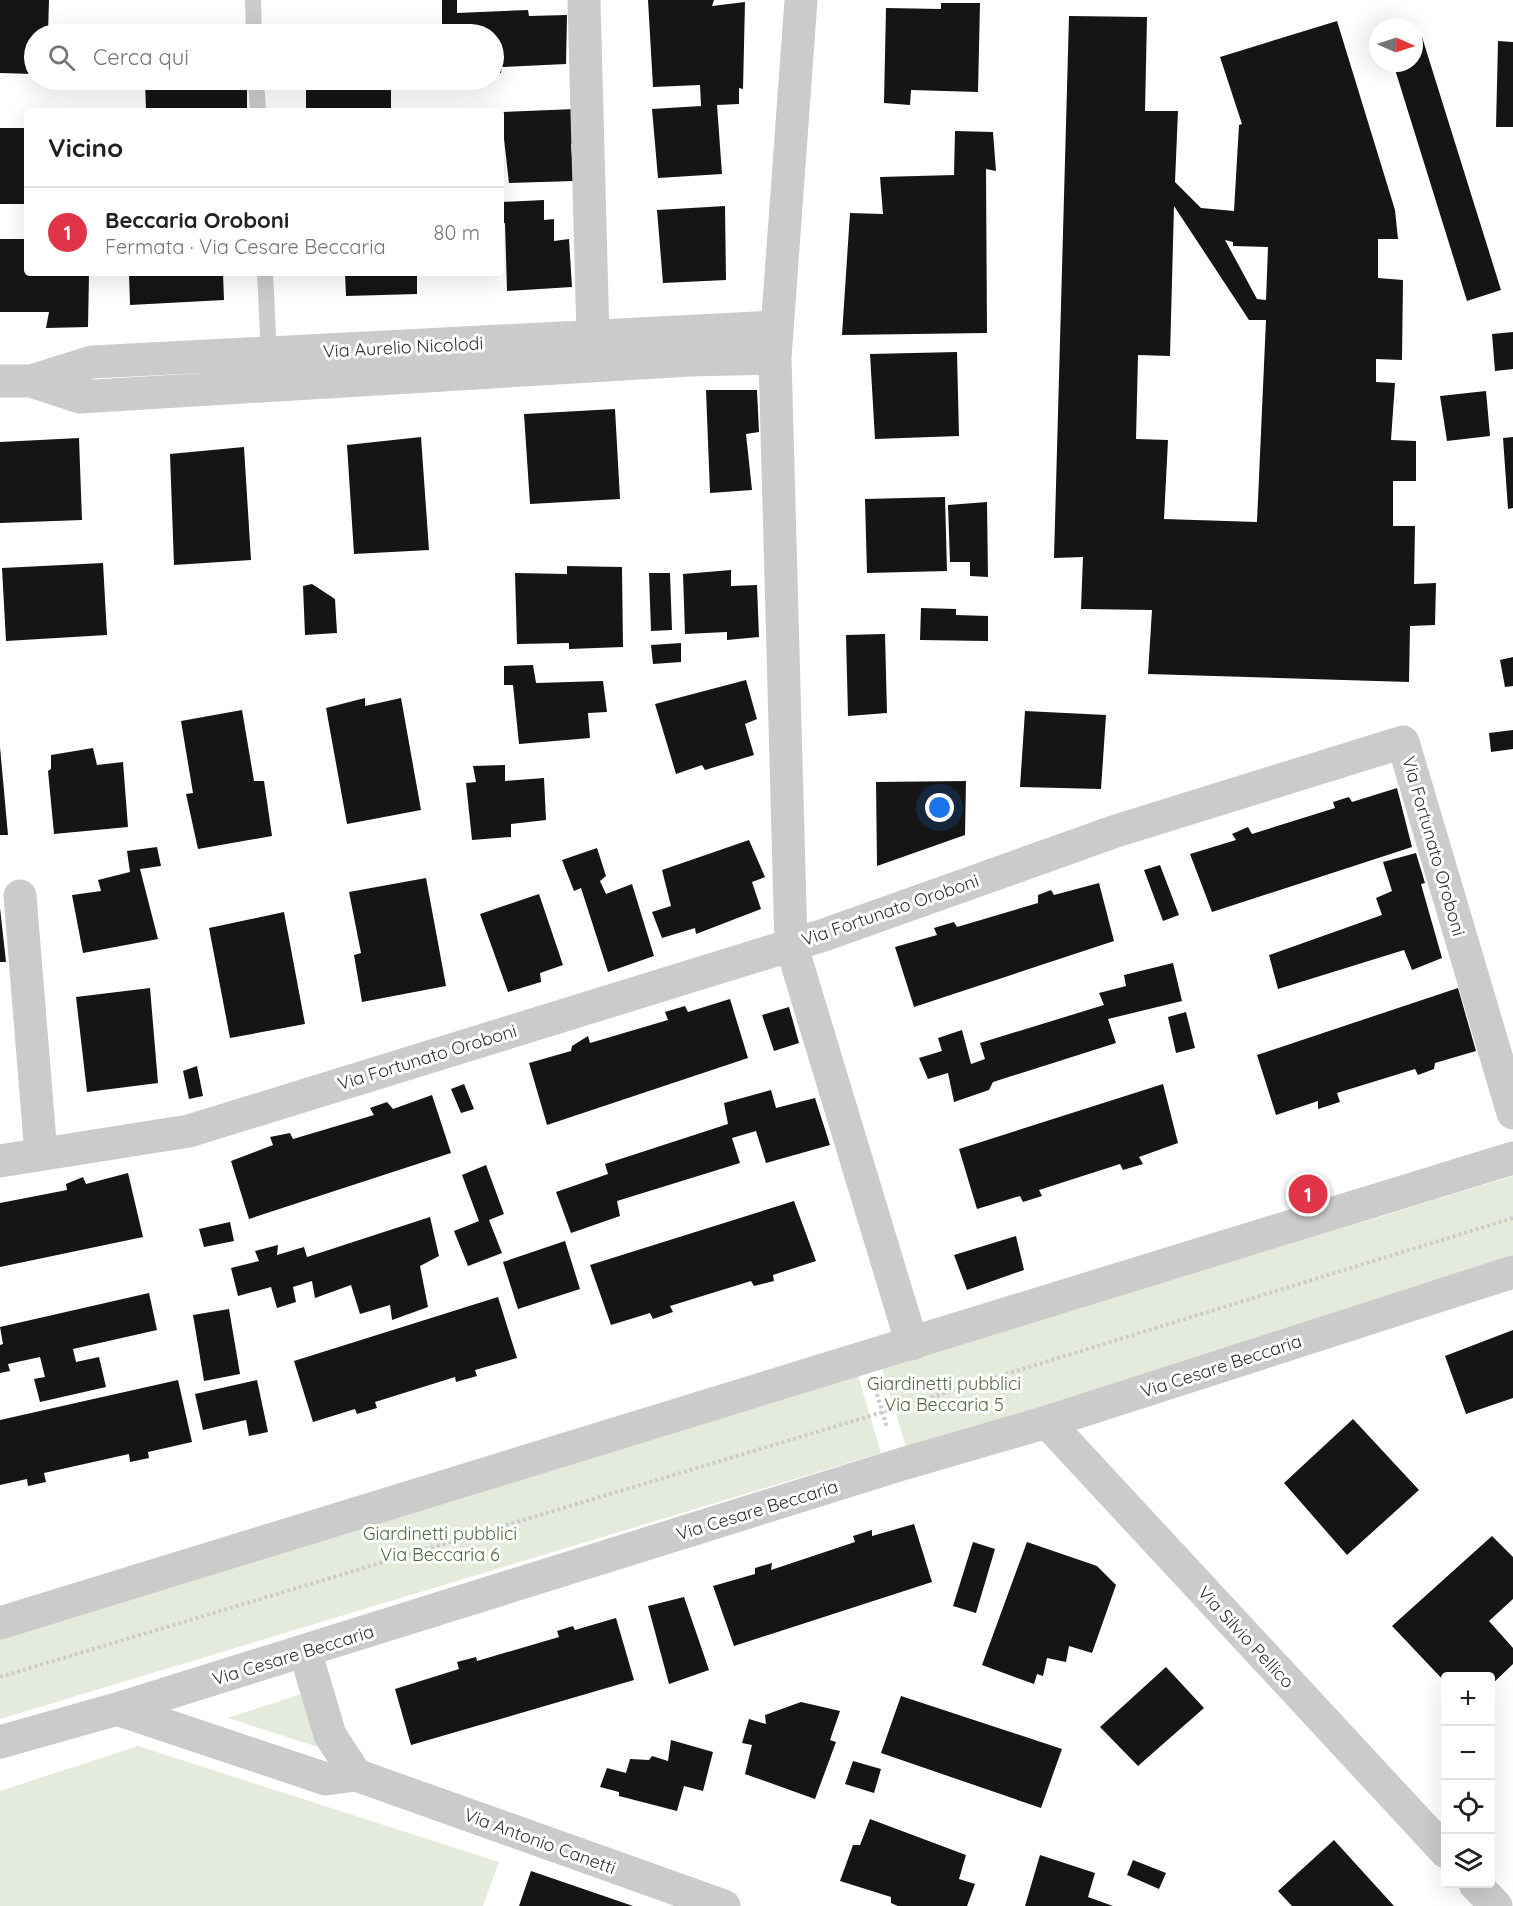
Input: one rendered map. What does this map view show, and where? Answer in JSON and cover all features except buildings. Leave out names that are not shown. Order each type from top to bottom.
[{"type":"street","points":[[584,0],[593,337]]},
{"type":"street","points":[[801,0],[776,343],[791,944],[912,1344]]},
{"type":"street","name":"Via Aurelio Nicolodi","points":[[16,381],[92,362],[269,355],[593,337],[776,343]]},
{"type":"street","name":"Via Aurelio Nicolodi","points":[[16,381],[80,397],[690,360],[776,343]]},
{"type":"street","name":"Via Fortunato Oroboni","points":[[0,1161],[189,1131],[824,935],[1116,831],[1403,742],[1513,1113]]},
{"type":"street","points":[[20,896],[41,1154]]},
{"type":"street","points":[[0,1623],[1513,1158]]},
{"type":"street","name":"Via Cesare Beccaria","points":[[0,1742],[117,1709],[899,1465],[1047,1422],[1513,1272]]},
{"type":"street","name":"Via Silvio Pellico","points":[[1047,1422],[1441,1847]]},
{"type":"street","points":[[305,1651],[330,1735],[356,1775]]},
{"type":"street","name":"Via Antonio Canetti","points":[[117,1709],[326,1779],[356,1775],[724,1906]]},
{"type":"street","points":[[1479,1888],[1496,1906]]},
{"type":"lane","points":[[253,0],[254,24]]},
{"type":"lane","points":[[257,90],[258,108]]},
{"type":"lane","points":[[265,276],[269,355]]},
{"type":"path","points":[[0,1677],[882,1413],[1513,1218]]},
{"type":"path","points":[[866,1358],[899,1465]]},
{"type":"green space","name":"Giardinetti pubblici Via Beccaria 5","points":[[1513,1176],[1513,1261],[907,1450],[882,1368]]},
{"type":"green space","name":"Giardinetti pubblici Via Beccaria 6","points":[[858,1375],[881,1453],[0,1719],[0,1635]]},
{"type":"green space","points":[[301,1694],[318,1747],[228,1718]]},
{"type":"green space","points":[[138,1746],[499,1862],[483,1906],[0,1906],[0,1791]]},
{"type":"place","name":"Beccaria Oroboni","points":[[1308,1194]]}]
